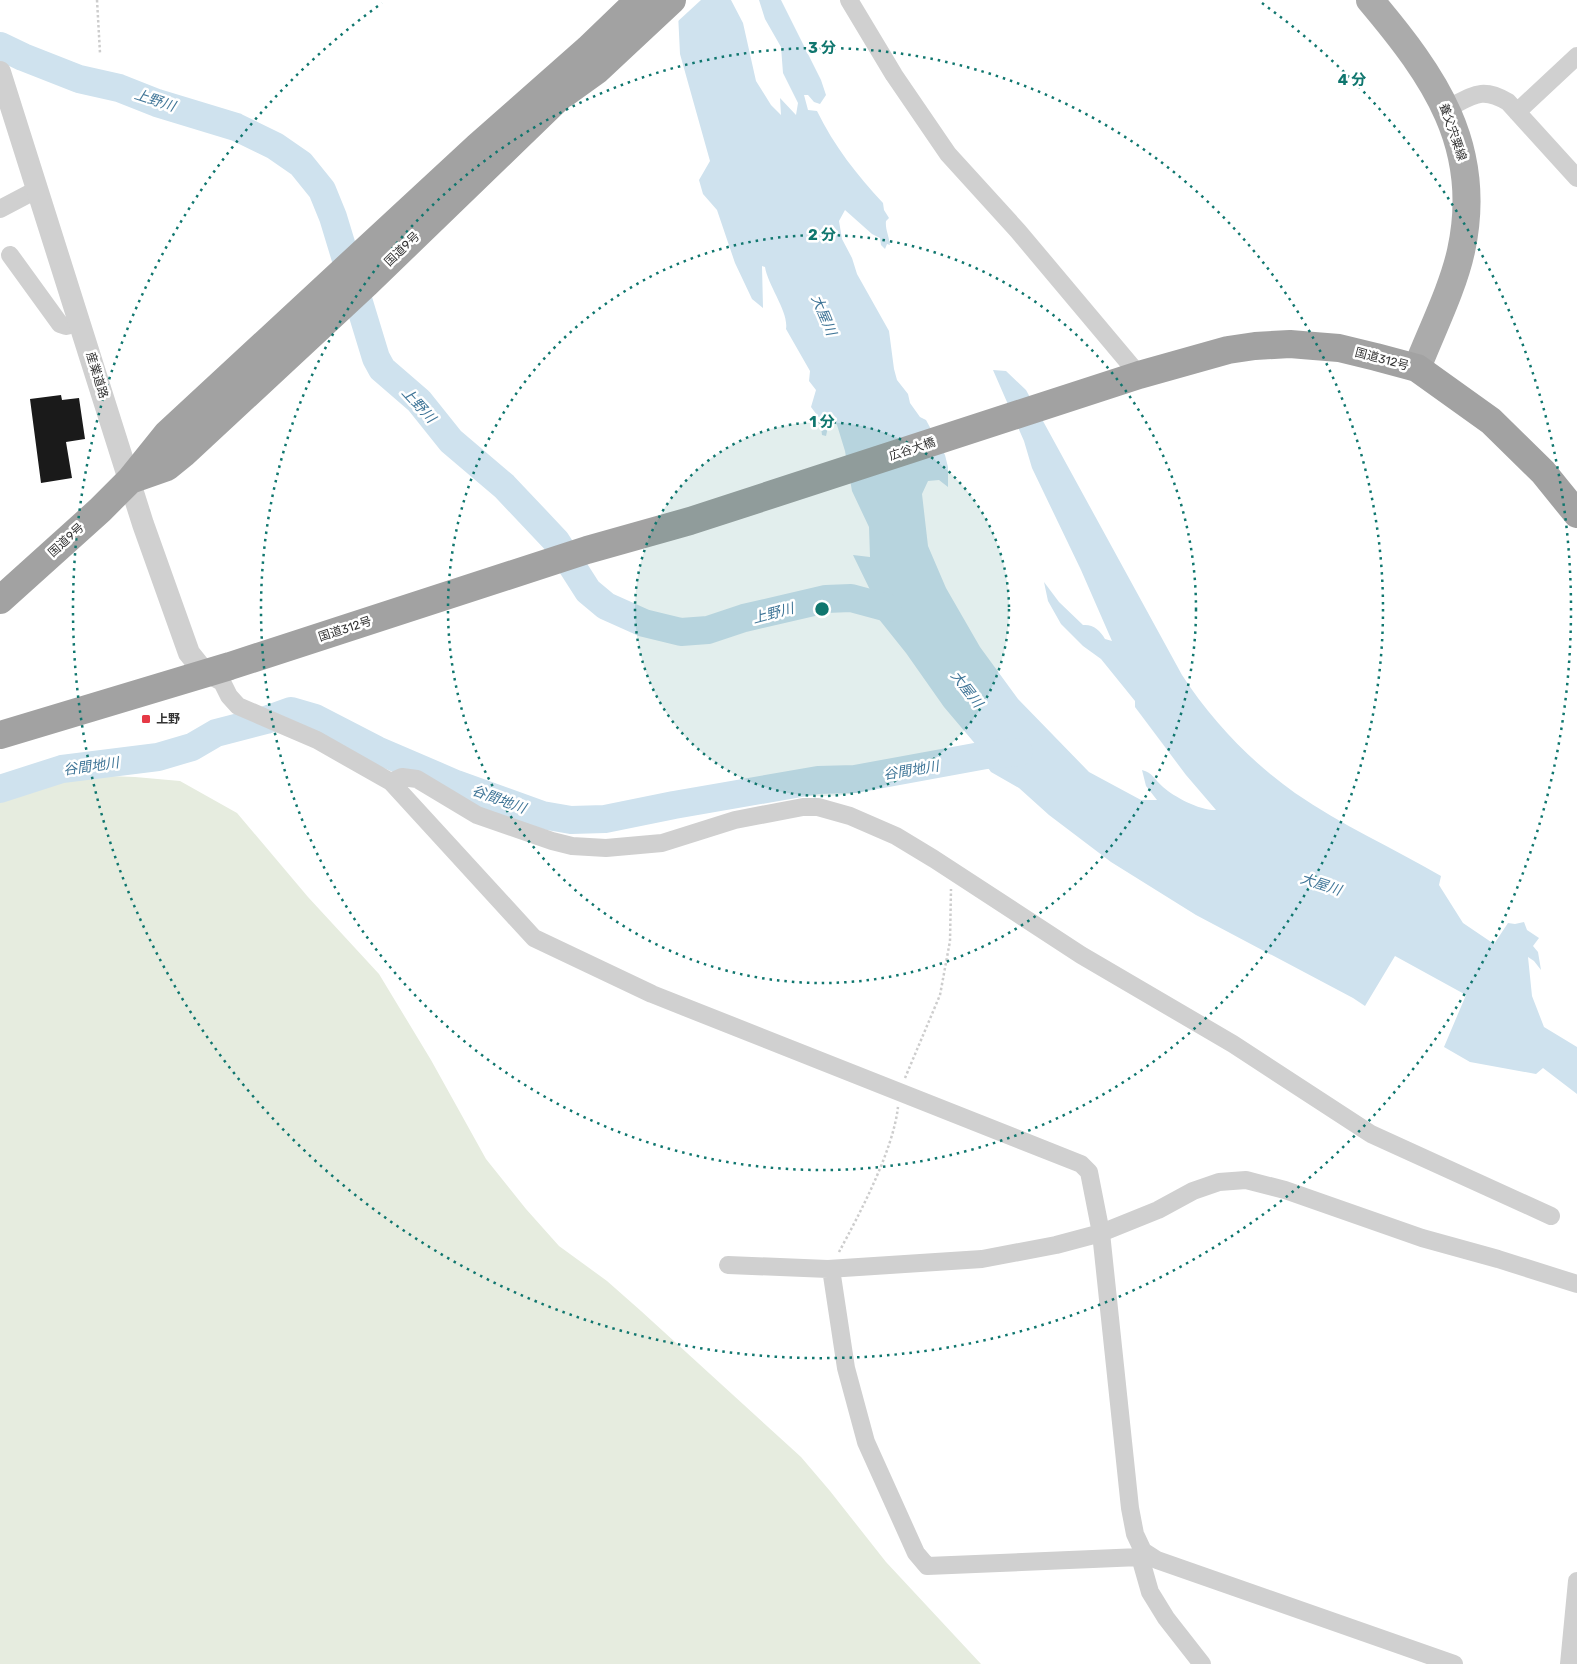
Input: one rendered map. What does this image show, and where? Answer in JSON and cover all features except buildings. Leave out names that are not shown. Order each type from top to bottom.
[{"type":"highway","points":[[590,55],[620,0]]},
{"type":"highway","points":[[553,90],[590,55],[639,0]]},
{"type":"highway","points":[[553,90],[590,55],[662,0]]},
{"type":"highway","points":[[590,55],[672,0]]},
{"type":"highway","name":"国道9号","points":[[0,600],[100,510],[130,480],[167,434],[361,254],[553,90]]},
{"type":"highway","name":"国道9号","points":[[130,480],[168,467],[183,454],[367,283],[553,90]]},
{"type":"highway","name":"国道312号","points":[[1137,376],[1228,350],[1290,344],[1339,348],[1376,356],[1416,368],[1492,421],[1543,472],[1577,514]]},
{"type":"highway","name":"広谷大橋","points":[[690,521],[1137,376]]},
{"type":"highway","name":"国道312号","points":[[0,735],[205,673],[587,550],[690,521]]},
{"type":"main road","name":"養父宍粟線","points":[[1370,0],[1413,52],[1434,85],[1446,109],[1464,162],[1467,191],[1466,225],[1461,252],[1448,291],[1416,368]]},
{"type":"street","points":[[849,0],[894,75],[948,154],[1018,231],[1137,376]]},
{"type":"street","points":[[1517,112],[1577,56]]},
{"type":"street","name":"産業道路","points":[[1,76],[81,323],[143,524],[189,653],[205,673]]},
{"type":"street","points":[[1446,109],[1478,94],[1486,92],[1496,95],[1508,102],[1577,178]]},
{"type":"street","points":[[0,209],[38,189]]},
{"type":"street","points":[[10,255],[60,324],[66,326],[81,323]]},
{"type":"street","points":[[205,673],[222,682],[228,696],[238,706],[318,740],[391,782],[534,938],[652,994],[1081,1164],[1089,1172],[1101,1233],[1130,1508],[1135,1534],[1150,1592],[1166,1618],[1202,1664]]},
{"type":"street","points":[[391,782],[402,778],[417,779],[477,815],[565,844],[606,848],[662,843],[736,820],[803,807],[818,807],[850,816],[896,836],[1081,955],[1233,1044],[1371,1134],[1551,1216]]},
{"type":"street","points":[[728,1265],[831,1269],[982,1258],[1056,1245],[1101,1233],[1158,1210],[1193,1191],[1219,1182],[1246,1180],[1285,1190],[1422,1238],[1577,1284]]},
{"type":"street","points":[[831,1269],[846,1368],[866,1442],[916,1553],[927,1566],[1141,1554],[1454,1664]]},
{"type":"street","points":[[1569,1664],[1577,1581]]},
{"type":"path","points":[[97,0],[100,54]]},
{"type":"path","points":[[831,1269],[880,1167],[896,1124],[899,1093],[940,995],[950,941],[952,902],[950,869]]},
{"type":"shaded area","points":[[83,775],[180,781],[237,813],[308,897],[379,974],[431,1060],[486,1159],[526,1209],[559,1246],[607,1281],[801,1457],[886,1562],[981,1664],[0,1664],[0,800],[18,787]]},
{"type":"water","name":"大屋川","points":[[670,0],[731,0],[743,23],[756,81],[771,105],[781,115],[780,98],[796,115],[798,103],[783,73],[781,47],[765,19],[759,0],[781,0],[821,80],[826,95],[820,104],[814,102],[808,95],[804,95],[808,110],[817,111],[847,160],[883,203],[884,210],[889,218],[886,224],[890,245],[887,244],[885,249],[881,245],[880,238],[872,234],[845,210],[839,221],[842,239],[852,258],[857,274],[889,331],[897,380],[908,394],[910,403],[920,417],[926,420],[945,455],[948,467],[948,487],[939,480],[928,481],[922,494],[928,546],[946,588],[980,647],[1018,699],[1089,772],[1141,800],[1157,800],[1146,786],[1142,770],[1146,771],[1163,787],[1181,799],[1196,806],[1216,810],[1186,775],[1135,707],[1135,701],[1101,659],[1083,646],[1061,624],[1048,601],[1044,582],[1059,602],[1083,625],[1093,627],[1105,639],[1112,641],[1081,570],[1032,468],[1024,441],[993,370],[1006,371],[1026,390],[1182,675],[1219,724],[1247,754],[1278,781],[1313,805],[1441,876],[1439,885],[1463,923],[1494,944],[1508,923],[1524,922],[1527,930],[1539,938],[1533,946],[1538,952],[1541,970],[1528,957],[1532,996],[1544,1027],[1577,1047],[1577,1094],[1543,1068],[1536,1074],[1470,1062],[1444,1047],[1466,995],[1395,956],[1365,1006],[1196,915],[1111,862],[1049,815],[1019,788],[991,772],[983,761],[977,746],[944,707],[906,653],[874,613],[850,599],[874,598],[853,555],[870,557],[869,527],[852,491],[845,451],[837,425],[834,422],[829,423],[826,436],[822,435],[820,419],[811,407],[816,390],[809,381],[810,371],[786,329],[784,315],[765,267],[762,266],[763,308],[752,299],[735,263],[717,210],[703,194],[699,180],[710,161],[680,54],[678,13]]},
{"type":"pier","points":[[668,0],[701,0],[676,23],[676,13]]},
{"type":"waterway","name":"上野川","points":[[0,46],[79,79],[119,88],[157,103],[236,127],[275,146],[301,164],[322,190],[333,217],[376,358],[382,369],[419,401],[451,441],[504,486],[556,541],[588,591],[606,606],[644,623],[681,632],[708,630],[744,618],[826,599],[851,598],[888,608]]},
{"type":"waterway","name":"谷間地川","points":[[0,789],[62,769],[158,757],[192,747],[216,733],[266,720],[291,711],[315,718],[377,750],[456,784],[542,815],[571,820],[605,819],[818,780],[855,779],[986,755],[1019,752]]},
{"type":"place","name":"上野","points":[[146,719]]}]
